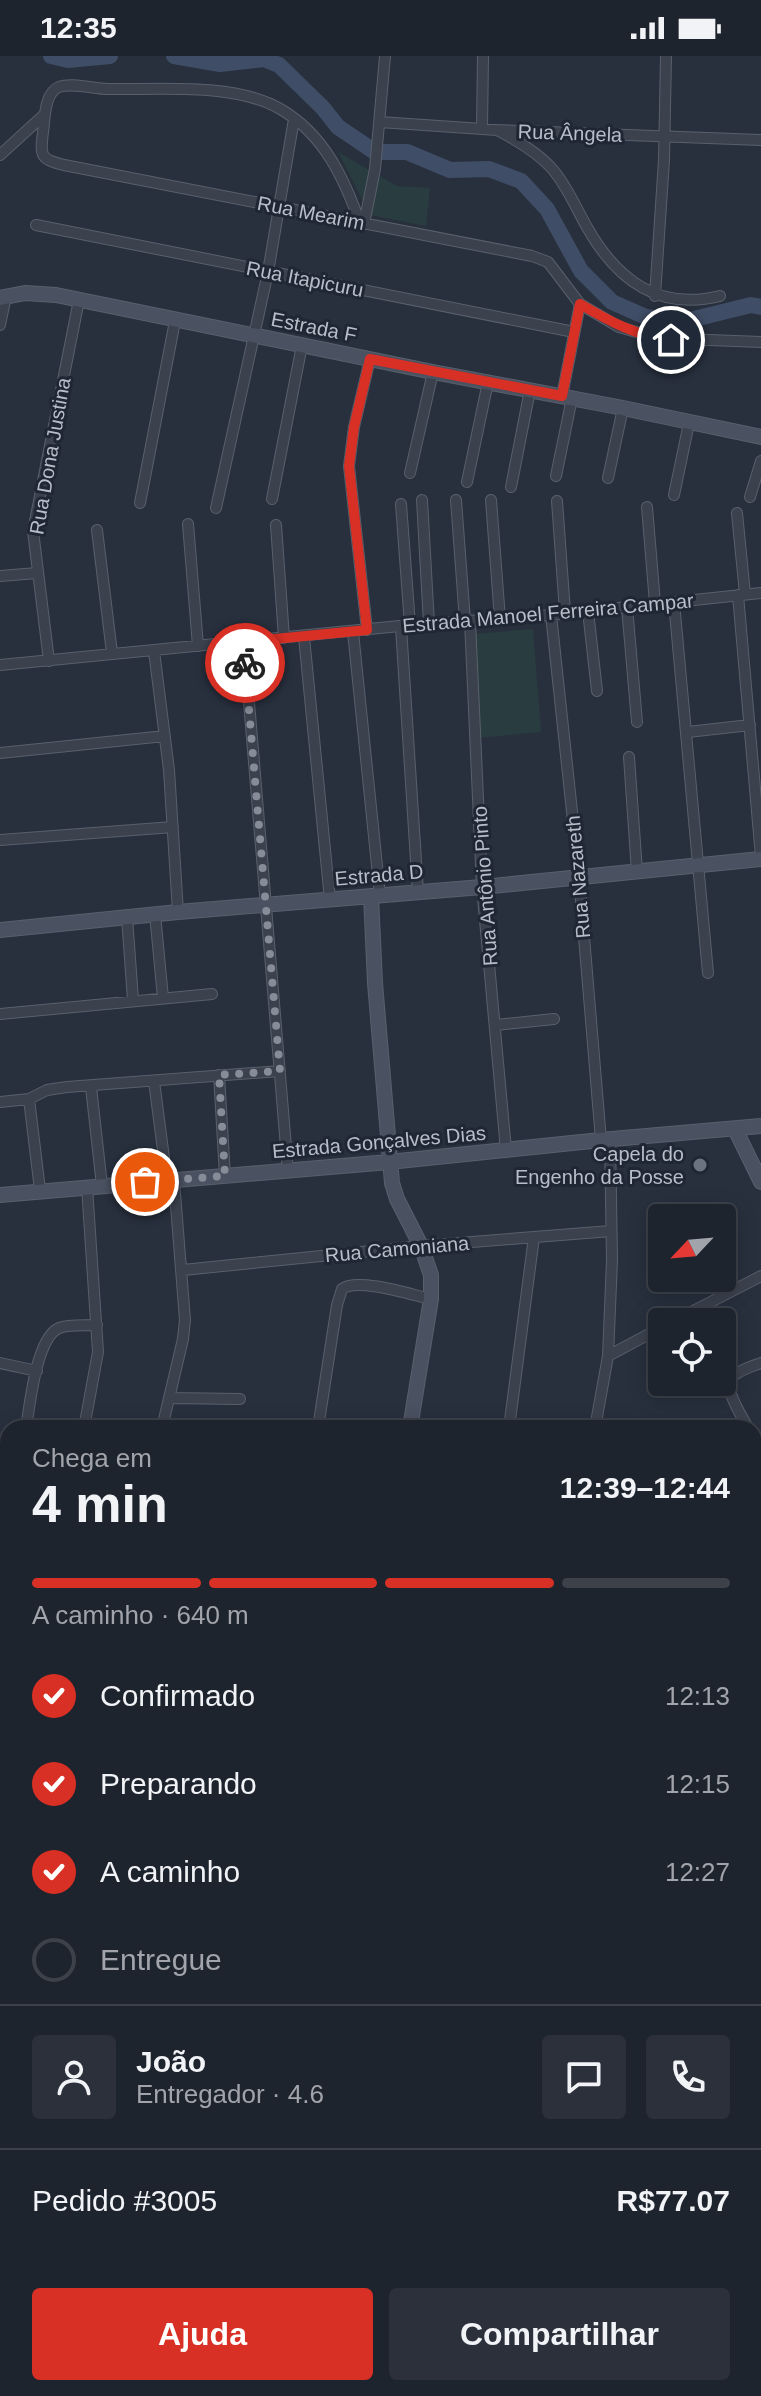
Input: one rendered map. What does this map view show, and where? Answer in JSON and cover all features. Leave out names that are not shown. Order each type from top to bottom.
[{"type":"street","points":[[362,223],[376,153],[385,56]]},
{"type":"street","points":[[482,128],[483,56]]},
{"type":"street","points":[[655,296],[665,136],[666,56]]},
{"type":"street","points":[[0,155],[45,114],[50,97],[59,87],[201,90],[254,99],[268,103],[310,131],[344,181],[362,223]]},
{"type":"street","name":"Rua Mearim","points":[[45,114],[42,154],[47,161],[532,256],[548,262],[580,304]]},
{"type":"street","points":[[216,508],[268,272],[294,119]]},
{"type":"street","name":"Rua Ângela","points":[[380,122],[497,130],[761,140]]},
{"type":"street","points":[[497,130],[551,167],[598,245],[632,282],[655,296],[689,300],[720,296]]},
{"type":"street","name":"Rua Itapicuru","points":[[36,225],[574,332]]},
{"type":"street","name":"Estrada F","points":[[3,297],[41,293],[79,300],[761,437]]},
{"type":"street","points":[[0,325],[3,297]]},
{"type":"street","name":"Rua Dona Justina","points":[[49,661],[33,531],[79,300]]},
{"type":"street","points":[[556,476],[580,304],[619,327],[657,338],[761,342]]},
{"type":"street","points":[[140,503],[175,321]]},
{"type":"street","points":[[272,499],[302,345]]},
{"type":"street","points":[[367,630],[349,466],[354,427],[370,359]]},
{"type":"street","points":[[410,473],[433,372]]},
{"type":"street","points":[[467,482],[488,382]]},
{"type":"street","points":[[511,487],[530,390]]},
{"type":"street","points":[[608,478],[623,408]]},
{"type":"street","points":[[674,495],[689,423]]},
{"type":"street","points":[[750,497],[761,461]]},
{"type":"street","points":[[422,500],[429,624]]},
{"type":"street","name":"Rua Antônio Pinto","points":[[456,500],[468,621],[482,887],[506,1150]]},
{"type":"street","points":[[491,500],[500,619]]},
{"type":"street","points":[[557,501],[565,612]]},
{"type":"street","points":[[401,504],[418,892]]},
{"type":"street","points":[[647,507],[655,603]]},
{"type":"street","points":[[737,513],[761,858]]},
{"type":"street","points":[[188,524],[198,646]]},
{"type":"street","points":[[276,525],[284,638]]},
{"type":"street","points":[[97,530],[112,653]]},
{"type":"street","points":[[0,576],[37,573]]},
{"type":"street","name":"Estrada Manoel Ferreira Campar","points":[[0,665],[761,593]]},
{"type":"street","points":[[674,602],[708,973]]},
{"type":"street","points":[[627,607],[637,722]]},
{"type":"street","points":[[588,611],[597,691]]},
{"type":"street","name":"Rua Nazareth","points":[[551,615],[606,1139],[612,1260],[608,1356],[596,1420]]},
{"type":"street","points":[[353,632],[376,896],[375,983],[389,1162],[397,1199],[421,1246],[431,1275],[431,1299],[411,1420]]},
{"type":"street","points":[[304,637],[330,900]]},
{"type":"street","points":[[244,642],[288,1171]]},
{"type":"street","points":[[154,651],[165,736],[178,912]]},
{"type":"street","points":[[688,732],[750,725]]},
{"type":"street","points":[[0,753],[165,736]]},
{"type":"street","points":[[629,757],[637,872]]},
{"type":"street","points":[[0,840],[173,827]]},
{"type":"street","name":"Estrada D","points":[[0,930],[482,887],[761,858]]},
{"type":"street","points":[[155,914],[163,998]]},
{"type":"street","points":[[127,917],[133,1000]]},
{"type":"street","points":[[0,1014],[212,994]]},
{"type":"street","points":[[496,1025],[554,1019]]},
{"type":"street","points":[[0,1102],[29,1099],[47,1090],[280,1071]]},
{"type":"street","points":[[219,1075],[225,1176]]},
{"type":"street","points":[[154,1081],[183,1270],[185,1320],[164,1420]]},
{"type":"street","points":[[85,1420],[98,1352],[92,1285],[94,1186],[91,1087]]},
{"type":"street","points":[[29,1099],[40,1190]]},
{"type":"street","name":"Estrada Gonçalves Dias","points":[[0,1195],[761,1126]]},
{"type":"street","points":[[735,1129],[761,1182]]},
{"type":"street","name":"Rua Camoniana","points":[[183,1270],[611,1231]]},
{"type":"street","points":[[510,1420],[534,1237]]},
{"type":"street","points":[[699,1308],[761,1276]]},
{"type":"street","points":[[319,1420],[342,1289],[352,1284],[431,1299]]},
{"type":"street","points":[[28,1420],[37,1371],[51,1333],[64,1327],[97,1325]]},
{"type":"street","points":[[608,1356],[648,1335]]},
{"type":"street","points":[[0,1363],[37,1371]]},
{"type":"street","points":[[744,1420],[731,1393],[730,1383],[736,1373],[761,1363]]},
{"type":"street","points":[[170,1398],[240,1399]]},
{"type":"street","points":[[0,2331],[0,2379]]},
{"type":"shaded area","points":[[338,152],[397,186],[430,188],[426,226],[370,215]]},
{"type":"shaded area","points":[[533,629],[541,732],[478,738],[472,634]]},
{"type":"waterway","points":[[51,56],[68,60],[110,56]]},
{"type":"waterway","points":[[174,56],[220,64],[264,59],[279,65],[338,127],[375,152],[407,152],[450,170],[489,169],[521,181],[547,209],[581,271],[612,302],[646,317],[686,321],[751,305],[761,307]]},
{"type":"way so far","points":[[145,1182],[225,1176],[219,1075],[280,1071],[245,663]]},
{"type":"place","name":"Capela do Engenho da Posse","points":[[700,1165]]},
{"type":"route","points":[[245,663],[244,642],[367,630],[349,466],[354,427],[370,359],[562,396],[580,304],[619,327],[671,340]]}]
